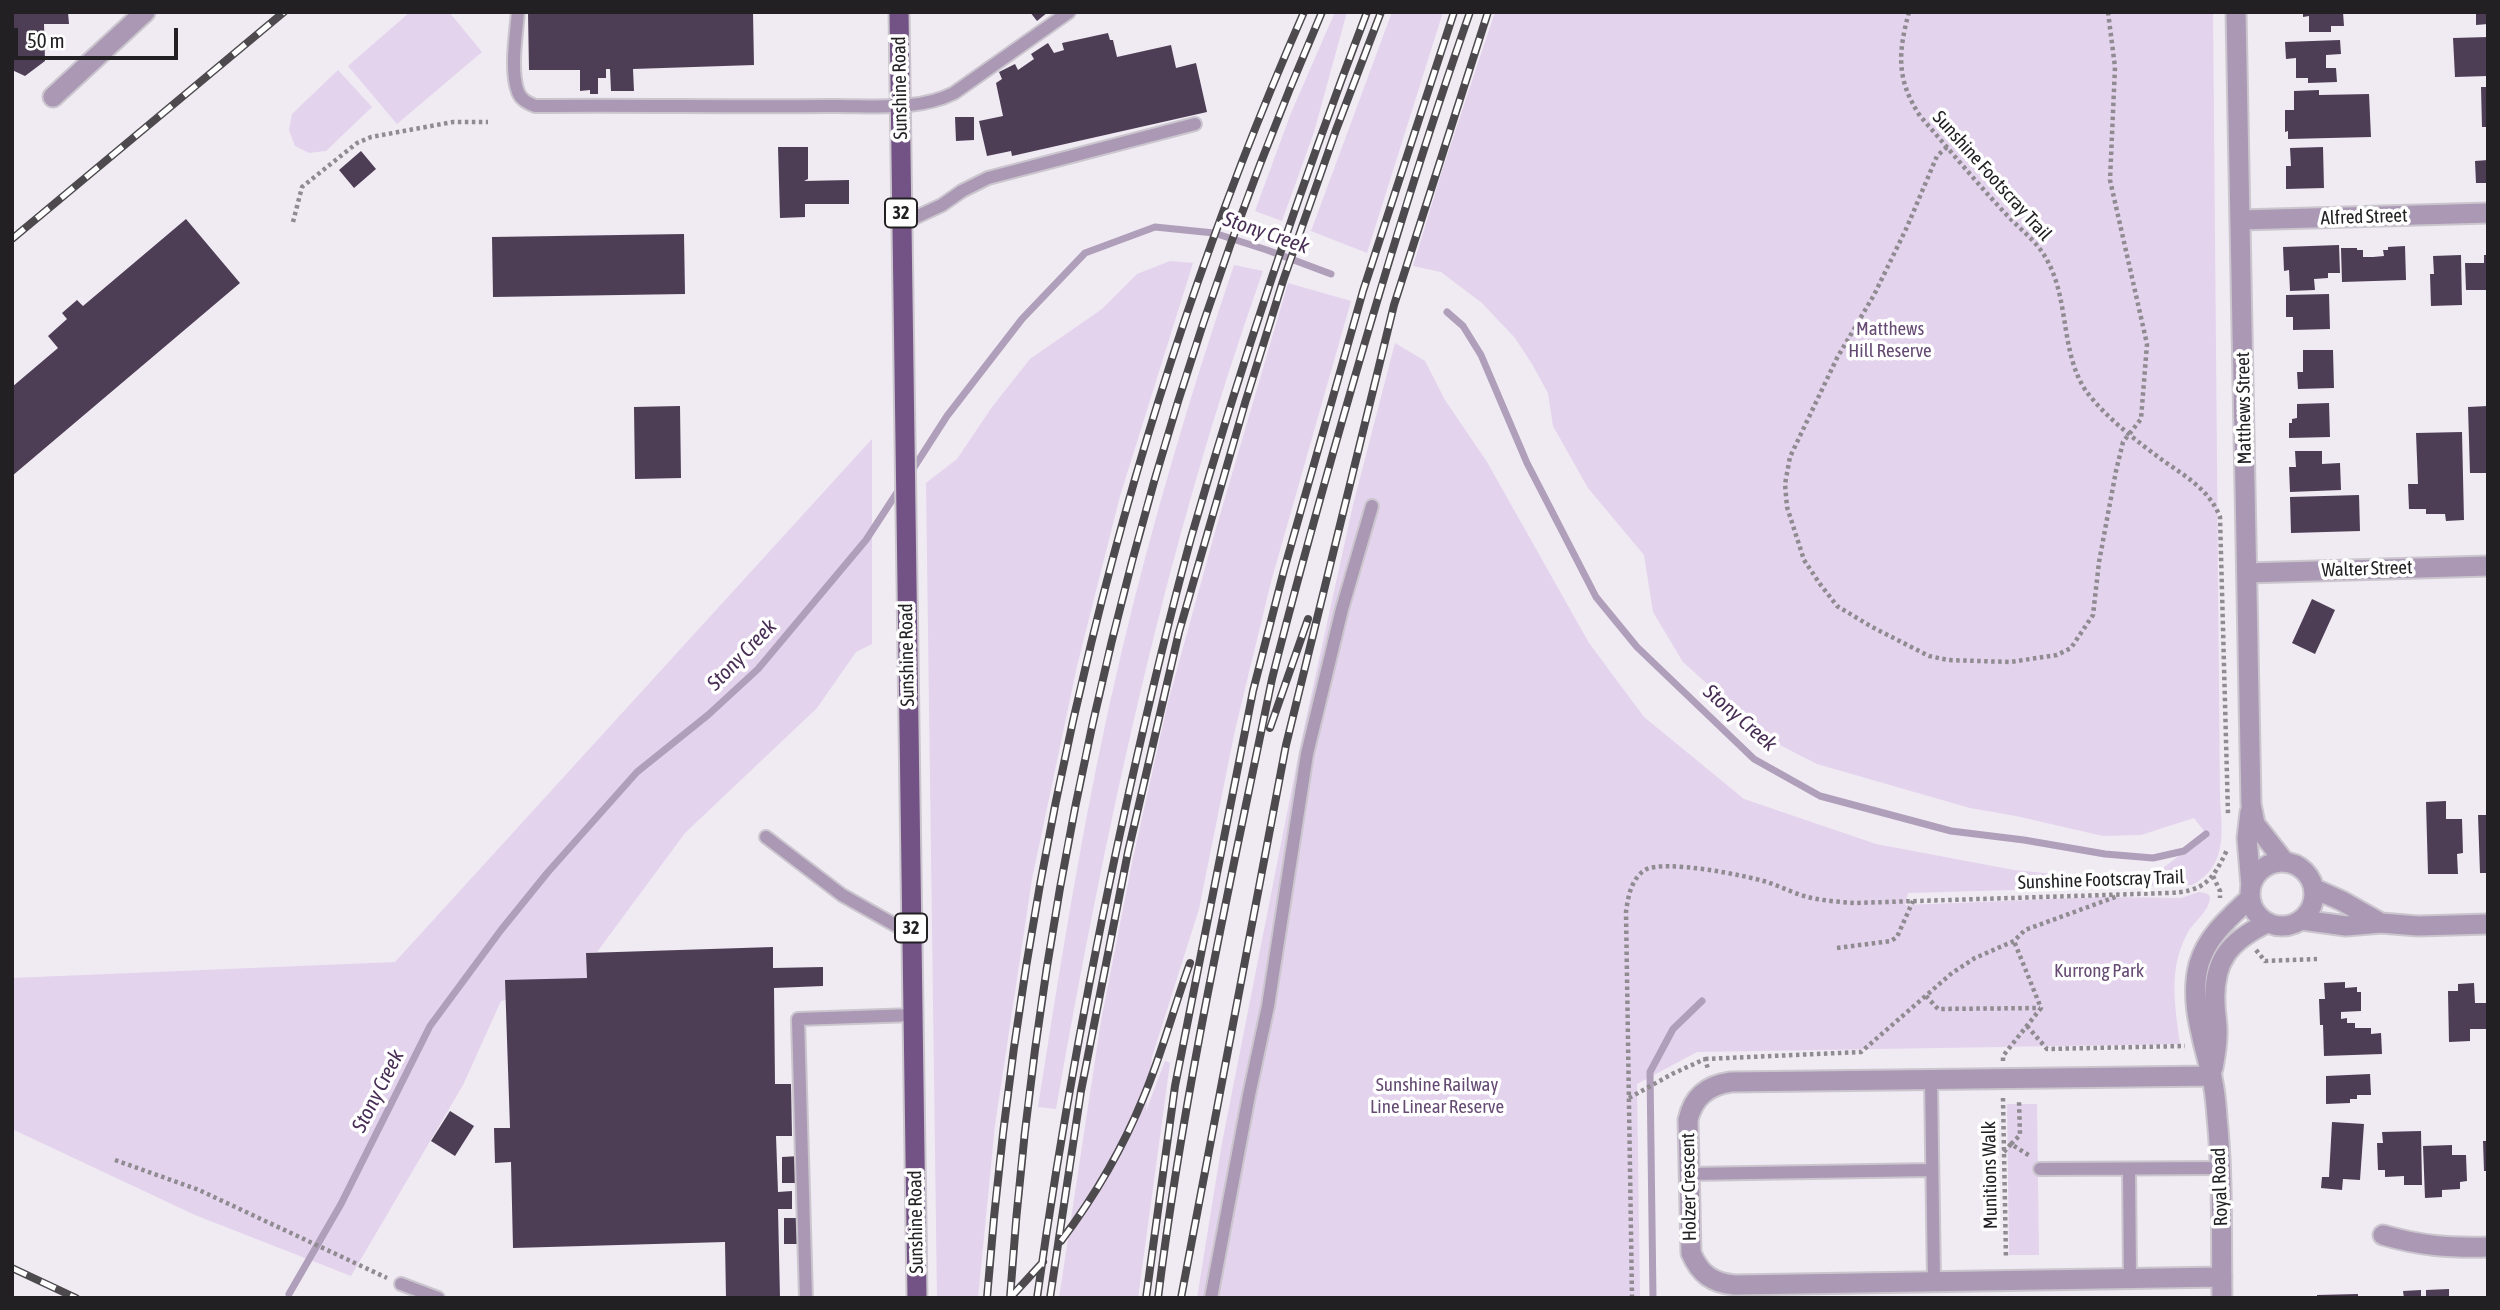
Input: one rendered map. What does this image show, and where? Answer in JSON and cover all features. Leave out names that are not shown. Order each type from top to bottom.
[{"type":"main road","name":"Sunshine Road","points":[[899,12],[917,1298]]},
{"type":"street","points":[[53,97],[145,12]]},
{"type":"street","name":"Matthews Street","points":[[2236,12],[2251,804],[2247,838],[2250,892]]},
{"type":"street","name":"Alfred Street","points":[[2240,220],[2488,213]]},
{"type":"street","name":"Walter Street","points":[[2247,573],[2488,566]]},
{"type":"street","name":"Matthews Street","points":[[2251,804],[2255,824],[2284,862]]},
{"type":"street","points":[[2284,862],[2295,864],[2304,870],[2315,889],[2310,911],[2302,919],[2285,926],[2267,923],[2255,912],[2250,892],[2255,876],[2263,868],[2284,862]]},
{"type":"street","points":[[2315,889],[2381,923]]},
{"type":"street","name":"Royal Road","points":[[2222,1298],[2221,1168],[2212,1076],[2202,1042],[2196,996],[2199,964],[2217,931],[2250,892]]},
{"type":"street","points":[[2302,919],[2346,926],[2381,923],[2418,926],[2488,924]]},
{"type":"street","name":"Royal Road","points":[[2212,1076],[2217,1036],[2215,992],[2219,968],[2230,947],[2244,934],[2267,923]]},
{"type":"street","name":"Holzer Crescent","points":[[2212,1076],[1731,1082],[1715,1085],[1700,1095],[1688,1120],[1691,1253],[1703,1273],[1712,1280],[1735,1285],[1934,1282],[2019,1289],[2130,1279],[2222,1278]]},
{"type":"street","points":[[2384,1235],[2413,1244],[2441,1248],[2488,1247]]},
{"type":"lane","points":[[518,12],[515,51],[518,93],[525,102],[535,106],[751,107],[937,102],[954,93],[1069,12]]},
{"type":"lane","points":[[901,223],[942,205],[988,178],[1195,124]]},
{"type":"lane","points":[[1211,1298],[1268,1006],[1307,754],[1342,609],[1372,506]]},
{"type":"lane","points":[[766,837],[842,895],[911,934]]},
{"type":"lane","points":[[806,1298],[798,1018],[913,1015]]},
{"type":"lane","points":[[1931,1080],[1934,1282]]},
{"type":"lane","points":[[2040,1166],[2221,1168]]},
{"type":"lane","points":[[2129,1169],[2130,1279]]},
{"type":"lane","points":[[1689,1174],[1932,1170]]},
{"type":"lane","points":[[401,1284],[439,1298]]},
{"type":"path","name":"Sunshine Footscray Trail","points":[[1909,12],[1900,53],[1904,86],[1920,116],[2003,212],[2035,241],[2049,263],[2058,284],[2076,371],[2085,390],[2130,434],[2188,476],[2212,500],[2220,517],[2228,816]]},
{"type":"path","points":[[1947,147],[1937,156],[1885,272],[1837,358],[1790,457],[1785,484],[1787,507],[1804,560],[1837,606],[1872,627],[1928,656],[1948,660],[2010,662],[2057,655],[2071,648],[2093,615],[2099,562],[2123,442],[2141,419],[2147,344],[2110,180],[2115,67],[2108,12]]},
{"type":"path","points":[[293,222],[302,187],[357,143],[372,137],[453,122],[488,122]]},
{"type":"path","points":[[2220,904],[2220,891],[2213,876],[2228,849],[2229,840]]},
{"type":"path","name":"Sunshine Footscray Trail","points":[[1632,1298],[1626,912],[1632,886],[1645,870],[1664,866],[1719,872],[1766,882],[1810,898],[1835,901],[1913,901],[2193,891],[2210,881],[2213,876]]},
{"type":"path","points":[[1629,1098],[1705,1059],[1861,1052],[1952,973],[1975,958],[2014,941],[2025,930],[2123,894]]},
{"type":"path","points":[[1837,948],[1891,941],[1897,937],[1913,901]]},
{"type":"path","points":[[2014,941],[2041,1008]]},
{"type":"path","points":[[2253,946],[2265,961],[2317,959]]},
{"type":"path","points":[[1926,996],[1938,1009],[2041,1008]]},
{"type":"path","points":[[2003,1056],[2041,1008]]},
{"type":"path","points":[[2027,1026],[2047,1049],[2186,1046]]},
{"type":"path","points":[[1705,1059],[1710,1073]]},
{"type":"path","name":"Munitions Walk","points":[[2003,1090],[2006,1259]]},
{"type":"path","points":[[2004,1152],[2020,1135],[2019,1101]]},
{"type":"path","points":[[2011,1144],[2040,1166]]},
{"type":"path","points":[[115,1160],[199,1190],[401,1284]]},
{"type":"green space","points":[[410,12],[449,12],[482,52],[397,124],[348,66]]},
{"type":"green space","points":[[1335,12],[1347,12],[1314,132],[1282,221],[1255,211],[1291,113]]},
{"type":"green space","points":[[1392,12],[1443,12],[1367,253],[1311,231]]},
{"type":"green space","points":[[1495,12],[2213,12],[2222,826],[2217,859],[2203,878],[2192,885],[1908,893],[1905,905],[2102,897],[2181,898],[2199,892],[2208,894],[2210,897],[2207,907],[2187,934],[2177,961],[2174,988],[2180,1044],[1697,1052],[1637,1084],[1640,1298],[1197,1298],[1222,1143],[1302,737],[1353,505],[1395,343],[1425,361],[1445,400],[1487,462],[1589,643],[1644,717],[1744,799],[1876,844],[2014,870],[2143,883],[2207,835],[2194,818],[2141,835],[2103,836],[1970,808],[1817,764],[1768,739],[1683,662],[1653,612],[1644,555],[1588,488],[1553,426],[1548,393],[1515,338],[1482,303],[1441,272],[1413,266]]},
{"type":"green space","points":[[338,70],[372,107],[326,151],[309,153],[295,146],[289,130],[292,114]]},
{"type":"green space","points":[[1170,261],[1193,263],[1120,496],[1077,666],[1032,879],[995,1125],[978,1298],[937,1298],[926,483],[957,459],[992,407],[1030,359],[1102,309],[1137,274]]},
{"type":"green space","points":[[1234,265],[1263,271],[1228,373],[1197,477],[1142,686],[1096,897],[1056,1109],[1038,1107],[1086,821],[1122,650],[1174,456]]},
{"type":"green space","points":[[1288,283],[1351,301],[1271,582],[1235,730],[1199,909],[1152,1057],[1146,1111],[1165,1061],[1170,1063],[1138,1298],[1059,1298],[1101,1021],[1133,858],[1168,702]]},
{"type":"green space","points":[[872,439],[872,644],[856,652],[817,708],[685,833],[597,952],[586,953],[587,978],[501,1001],[463,1085],[351,1276],[195,1215],[12,1129],[12,978],[395,962]]},
{"type":"green space","points":[[2007,1104],[2037,1104],[2039,1255],[2009,1255]]},
{"type":"building","points":[[12,12],[68,12],[69,24],[44,24],[45,61],[25,76],[12,70]]},
{"type":"building","points":[[528,12],[753,12],[754,65],[633,69],[634,91],[611,91],[610,69],[606,69],[606,78],[598,78],[598,94],[590,94],[590,90],[580,91],[580,70],[529,70]]},
{"type":"building","points":[[1030,12],[1048,12],[1037,21]]},
{"type":"building","points":[[2303,12],[2343,12],[2344,26],[2331,26],[2331,32],[2309,32],[2309,16],[2303,17]]},
{"type":"building","points":[[2476,12],[2488,12],[2488,24],[2476,25]]},
{"type":"building","points":[[1108,33],[1110,40],[1113,40],[1117,57],[1171,45],[1176,68],[1196,63],[1207,112],[1012,156],[1011,151],[987,156],[979,121],[1003,116],[996,83],[1002,79],[999,72],[1015,64],[1018,70],[1034,59],[1031,54],[1048,43],[1054,53],[1064,50],[1062,43]]},
{"type":"building","points":[[2488,37],[2488,76],[2455,77],[2453,38]]},
{"type":"building","points":[[2340,40],[2341,54],[2326,55],[2326,68],[2336,68],[2337,82],[2308,83],[2308,78],[2296,78],[2296,58],[2286,59],[2285,42]]},
{"type":"building","points":[[2481,87],[2488,87],[2488,127],[2482,127]]},
{"type":"building","points":[[2319,90],[2319,95],[2369,94],[2371,137],[2288,139],[2288,131],[2285,132],[2285,110],[2294,110],[2294,91]]},
{"type":"building","points":[[955,117],[974,117],[974,140],[956,141]]},
{"type":"building","points":[[778,147],[808,147],[808,179],[804,181],[849,180],[849,204],[805,204],[805,217],[780,218]]},
{"type":"building","points":[[2323,147],[2324,188],[2286,189],[2286,166],[2291,166],[2290,148]]},
{"type":"building","points":[[361,151],[376,169],[354,188],[339,170]]},
{"type":"building","points":[[2488,160],[2488,183],[2476,183],[2475,161]]},
{"type":"building","points":[[186,219],[240,283],[12,476],[12,387],[58,348],[48,336],[67,319],[62,313],[77,300],[83,306]]},
{"type":"building","points":[[684,234],[685,294],[493,297],[492,237]]},
{"type":"building","points":[[2339,245],[2340,273],[2328,273],[2328,278],[2314,279],[2315,290],[2290,291],[2289,270],[2284,271],[2283,247]]},
{"type":"building","points":[[2405,246],[2406,280],[2342,282],[2341,248],[2357,248],[2363,250],[2363,257],[2373,257],[2384,256],[2383,250],[2388,250],[2388,247]]},
{"type":"building","points":[[2461,255],[2462,305],[2431,306],[2430,274],[2434,274],[2433,256]]},
{"type":"building","points":[[2484,255],[2488,255],[2488,290],[2466,290],[2465,263],[2484,263]]},
{"type":"building","points":[[2329,294],[2330,329],[2293,330],[2293,317],[2286,317],[2286,295]]},
{"type":"building","points":[[2303,350],[2333,350],[2334,388],[2298,389],[2297,372],[2303,372]]},
{"type":"building","points":[[2329,403],[2330,437],[2289,438],[2289,423],[2297,418],[2297,404]]},
{"type":"building","points":[[680,406],[681,478],[635,479],[634,407]]},
{"type":"building","points":[[2488,406],[2488,469],[2486,473],[2470,473],[2468,407]]},
{"type":"building","points":[[2462,432],[2464,520],[2446,521],[2445,514],[2426,514],[2426,509],[2409,509],[2408,484],[2418,484],[2416,433]]},
{"type":"building","points":[[2295,451],[2322,451],[2322,464],[2340,463],[2341,490],[2290,492],[2289,467],[2296,467]]},
{"type":"building","points":[[2359,495],[2360,531],[2291,533],[2290,497]]},
{"type":"building","points":[[2312,599],[2335,610],[2315,654],[2292,643]]},
{"type":"building","points":[[2446,801],[2446,819],[2462,819],[2463,853],[2457,854],[2458,874],[2428,874],[2426,802]]},
{"type":"building","points":[[2478,815],[2488,815],[2488,873],[2480,873]]},
{"type":"building","points":[[773,947],[773,968],[823,967],[823,986],[774,988],[775,1084],[791,1084],[792,1136],[776,1136],[778,1192],[792,1191],[792,1209],[778,1209],[780,1298],[726,1298],[725,1242],[513,1248],[511,1162],[495,1163],[494,1128],[510,1128],[505,980],[587,978],[586,953]]},
{"type":"building","points":[[2345,982],[2345,988],[2357,987],[2357,992],[2361,992],[2361,1011],[2341,1012],[2341,1019],[2347,1018],[2347,1023],[2355,1023],[2355,1028],[2371,1028],[2371,1034],[2381,1033],[2382,1054],[2324,1056],[2319,999],[2325,999],[2324,983]]},
{"type":"building","points":[[2474,983],[2475,1003],[2486,1003],[2486,1029],[2470,1029],[2470,1041],[2449,1042],[2448,991],[2458,991],[2458,984]]},
{"type":"building","points":[[2370,1074],[2371,1095],[2357,1095],[2357,1099],[2350,1099],[2350,1103],[2326,1104],[2326,1076]]},
{"type":"building","points":[[450,1111],[474,1126],[455,1156],[431,1141]]},
{"type":"building","points":[[2332,1122],[2364,1124],[2360,1180],[2343,1179],[2342,1190],[2321,1188],[2322,1177],[2329,1177]]},
{"type":"building","points":[[2421,1131],[2422,1185],[2404,1185],[2404,1176],[2385,1177],[2385,1170],[2378,1170],[2377,1143],[2383,1143],[2382,1132]]},
{"type":"building","points":[[2483,1141],[2488,1141],[2488,1171],[2484,1171]]},
{"type":"building","points":[[2452,1145],[2452,1155],[2466,1155],[2467,1181],[2460,1182],[2460,1189],[2442,1190],[2442,1197],[2425,1198],[2423,1146]]},
{"type":"building","points":[[800,1156],[801,1183],[782,1183],[782,1157]]},
{"type":"building","points":[[784,1218],[802,1218],[803,1244],[784,1244]]},
{"type":"building","points":[[2449,1289],[2449,1298],[2426,1298],[2426,1290]]},
{"type":"building","points":[[2421,1290],[2421,1298],[2404,1298],[2403,1291]]},
{"type":"building","points":[[2358,1294],[2358,1298],[2317,1298],[2317,1295]]},
{"type":"waterway","name":"Stony Creek","points":[[911,472],[947,416],[1022,319],[1085,253],[1155,227],[1214,233],[1331,274]]},
{"type":"waterway","name":"Stony Creek","points":[[1447,312],[1463,326],[1481,355],[1527,463],[1596,597],[1637,647],[1754,759],[1820,796],[1951,831],[2105,854],[2153,858],[2184,851],[2206,834]]},
{"type":"waterway","name":"Stony Creek","points":[[289,1294],[341,1204],[430,1026],[501,930],[548,872],[637,772],[708,715],[758,669],[866,540],[900,488]]},
{"type":"waterway","points":[[1653,1298],[1650,1072],[1673,1029],[1702,1001]]},
{"type":"railway","points":[[12,239],[284,12]]},
{"type":"railway","points":[[987,1298],[1003,1133],[1026,968],[1055,805],[1092,642],[1134,481],[1184,322],[1241,165],[1304,12]]},
{"type":"railway","points":[[1010,1298],[1025,1133],[1047,968],[1076,804],[1112,642],[1154,481],[1204,322],[1260,166],[1322,12]]},
{"type":"railway","points":[[1037,1298],[1056,1171],[1102,918],[1174,601],[1210,471],[1252,339],[1319,142],[1367,12]]},
{"type":"railway","points":[[1050,1298],[1081,1091],[1128,852],[1179,632],[1283,281],[1381,12]]},
{"type":"railway","points":[[1146,1298],[1175,1086],[1253,691],[1284,570],[1363,291],[1454,12]]},
{"type":"railway","points":[[1158,1298],[1194,1064],[1272,679],[1317,509],[1381,287],[1470,12]]},
{"type":"railway","points":[[1181,1298],[1286,745],[1394,305],[1488,12]]},
{"type":"railway","points":[[1270,728],[1308,619]]},
{"type":"railway","points":[[1061,1241],[1107,1171],[1136,1115],[1157,1063],[1190,963]]},
{"type":"railway","points":[[1010,1298],[1043,1262]]},
{"type":"railway","points":[[12,1268],[76,1298]]},
{"type":"park label","name":"Matthews Hill Reserve","points":[[1890,340]]},
{"type":"park label","name":"Kurrong Park","points":[[2099,971]]},
{"type":"park label","name":"Sunshine Railway Line Linear Reserve","points":[[1437,1096]]}]
